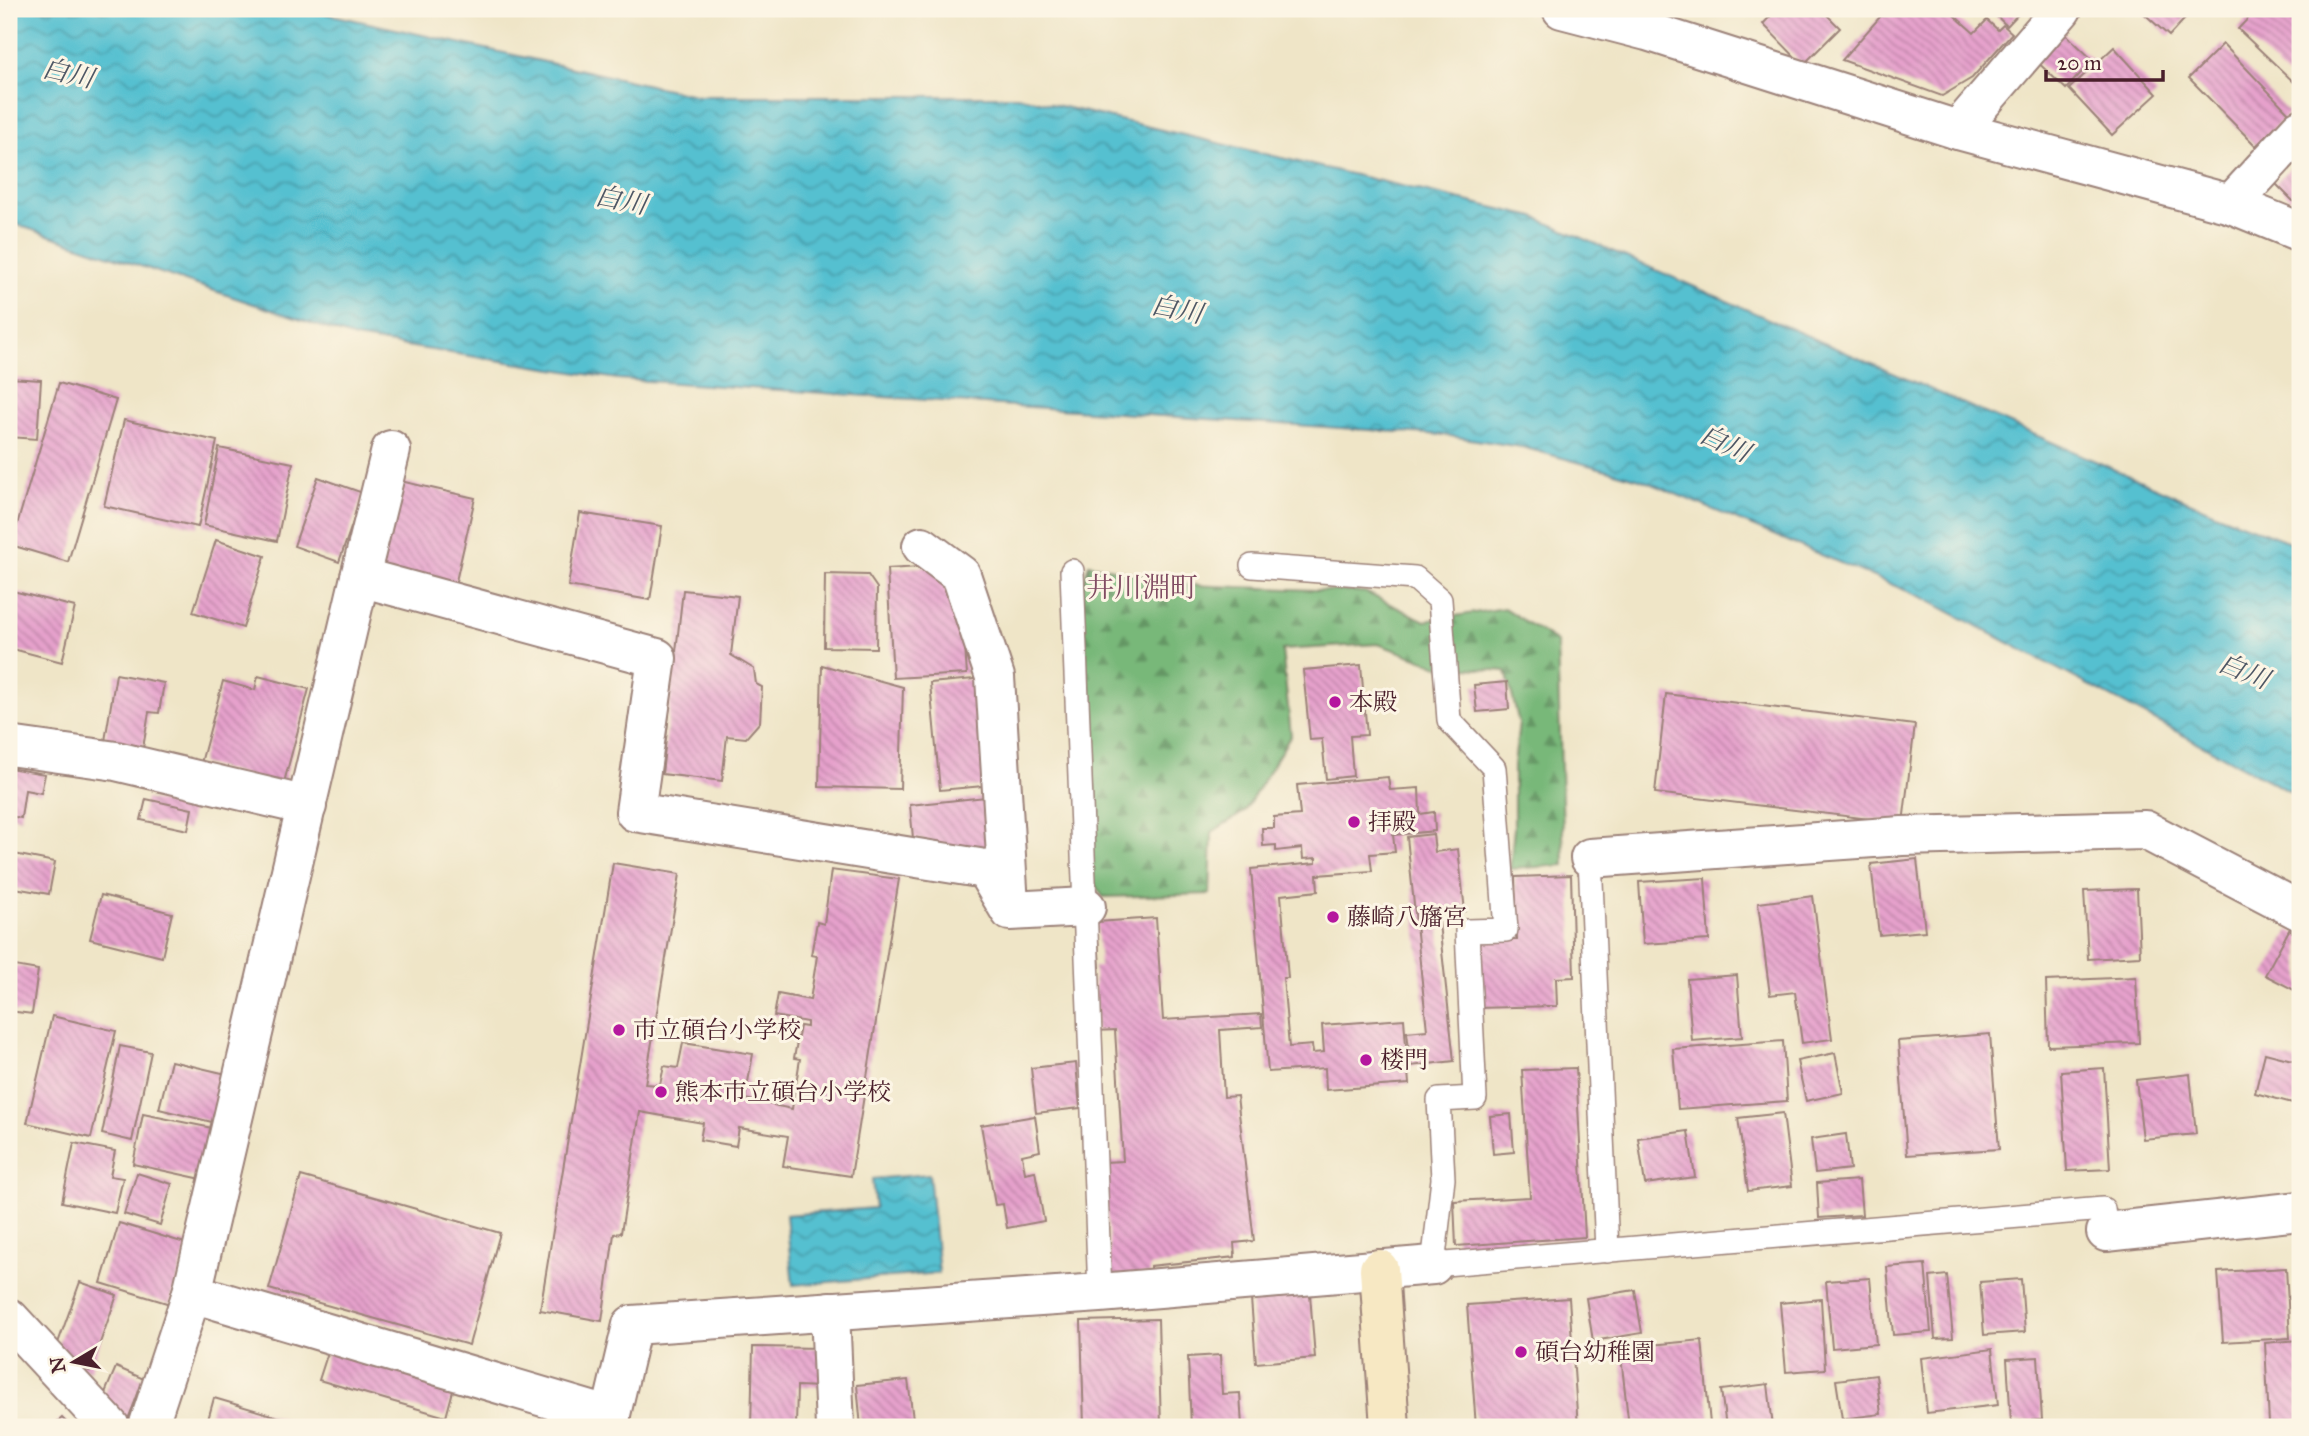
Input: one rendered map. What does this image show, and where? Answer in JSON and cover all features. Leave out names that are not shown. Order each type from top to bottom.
[{"type":"street","points":[[1558,9],[1658,20],[1958,130],[2231,204],[2300,232]]},
{"type":"street","points":[[1958,130],[2062,9]]},
{"type":"street","points":[[2231,204],[2300,129]]},
{"type":"street","points":[[148,1427],[192,1293],[391,450]]},
{"type":"street","points":[[922,546],[961,575],[995,677],[1010,911]]},
{"type":"street","points":[[360,577],[657,658],[635,813],[985,869],[1010,911]]},
{"type":"street","points":[[9,746],[116,761],[307,806]]},
{"type":"street","points":[[1590,858],[1902,836],[2145,830],[2300,911]]},
{"type":"street","points":[[1010,911],[1086,907]]},
{"type":"street","points":[[2106,1231],[2300,1211]]},
{"type":"street","points":[[192,1293],[610,1422],[632,1325],[1100,1293],[1433,1265]]},
{"type":"street","points":[[1379,1269],[1390,1427]]},
{"type":"street","points":[[830,1311],[835,1427]]},
{"type":"street","points":[[9,1318],[110,1427]]},
{"type":"lane","points":[[1252,566],[1415,578],[1440,600],[1449,720],[1494,768],[1506,930],[1467,931],[1475,1098],[1439,1100],[1443,1179],[1433,1265],[2103,1209],[2106,1231]]},
{"type":"lane","points":[[1072,571],[1100,1293]]},
{"type":"lane","points":[[1590,858],[1606,1251]]},
{"type":"green space","points":[[1089,564],[1188,585],[1365,592],[1425,621],[1504,608],[1557,642],[1564,865],[1510,869],[1514,828],[1514,765],[1519,723],[1506,671],[1439,666],[1378,644],[1282,650],[1291,735],[1244,812],[1212,832],[1210,894],[1103,897],[1091,879],[1082,587]]},
{"type":"water","name":"白川","points":[[9,9],[305,9],[699,96],[1017,96],[1534,217],[2217,514],[2300,546],[2300,797],[1924,598],[1640,479],[1522,447],[1444,435],[618,379],[355,338],[9,222]]},
{"type":"water","points":[[929,1174],[939,1273],[793,1285],[786,1215],[875,1208],[872,1179]]},
{"type":"building","points":[[1777,9],[1821,9],[1840,28],[1803,65],[1763,24]]},
{"type":"building","points":[[1887,9],[1947,9],[1974,33],[1987,20],[1998,30],[2003,25],[2012,33],[1972,78],[1942,96],[1842,60]]},
{"type":"building","points":[[1989,9],[2023,9],[2007,26]]},
{"type":"building","points":[[2139,9],[2194,9],[2169,36]]},
{"type":"building","points":[[2257,9],[2300,9],[2300,88],[2238,29]]},
{"type":"building","points":[[2059,28],[2093,60],[2066,89],[2031,56]]},
{"type":"building","points":[[2223,44],[2289,113],[2256,146],[2189,78]]},
{"type":"building","points":[[2114,47],[2157,94],[2112,135],[2069,89]]},
{"type":"building","points":[[2300,158],[2300,208],[2275,183]]},
{"type":"building","points":[[9,378],[41,380],[37,439],[9,437]]},
{"type":"building","points":[[59,383],[116,400],[68,562],[11,545]]},
{"type":"building","points":[[124,420],[217,441],[198,527],[104,506]]},
{"type":"building","points":[[219,448],[293,463],[277,541],[204,525]]},
{"type":"building","points":[[318,477],[363,493],[339,562],[294,546]]},
{"type":"building","points":[[396,480],[475,498],[454,590],[375,571]]},
{"type":"building","points":[[580,513],[662,526],[650,600],[568,586]]},
{"type":"building","points":[[216,540],[265,556],[243,628],[193,612]]},
{"type":"building","points":[[938,566],[964,635],[967,674],[893,678],[887,569]]},
{"type":"building","points":[[825,574],[868,575],[877,588],[876,648],[824,647]]},
{"type":"building","points":[[9,590],[75,607],[62,662],[9,648]]},
{"type":"building","points":[[683,590],[738,596],[731,655],[754,669],[756,684],[762,687],[760,722],[746,738],[727,736],[722,781],[662,774]]},
{"type":"building","points":[[822,665],[903,687],[900,789],[819,787]]},
{"type":"building","name":"本殿","points":[[1361,665],[1367,735],[1350,736],[1353,776],[1326,779],[1322,739],[1310,740],[1303,670]]},
{"type":"building","points":[[116,674],[164,683],[159,713],[149,712],[142,754],[104,747]]},
{"type":"building","points":[[258,676],[309,689],[283,786],[201,763],[223,681],[255,690]]},
{"type":"building","points":[[985,678],[994,785],[940,790],[930,683]]},
{"type":"building","points":[[1507,682],[1509,709],[1477,712],[1474,685]]},
{"type":"building","points":[[1666,694],[1915,725],[1903,823],[1655,793]]},
{"type":"building","points":[[9,768],[45,774],[41,793],[25,790],[21,818],[9,816]]},
{"type":"building","points":[[1388,777],[1390,790],[1419,788],[1420,814],[1434,812],[1435,831],[1393,835],[1395,852],[1370,854],[1372,871],[1317,875],[1318,891],[1281,895],[1288,978],[1283,978],[1289,1047],[1312,1045],[1313,1053],[1324,1052],[1322,1025],[1404,1019],[1409,1084],[1326,1090],[1325,1068],[1268,1072],[1251,869],[1316,863],[1316,858],[1303,859],[1302,848],[1276,851],[1276,845],[1263,846],[1262,828],[1274,828],[1274,817],[1300,815],[1297,785]]},
{"type":"building","points":[[995,796],[996,857],[913,838],[910,805]]},
{"type":"building","points":[[146,799],[192,809],[188,830],[141,820]]},
{"type":"building","points":[[1433,834],[1435,852],[1458,849],[1465,911],[1438,914],[1454,1061],[1411,1066],[1407,1032],[1427,1030],[1407,837]]},
{"type":"building","points":[[9,853],[55,862],[49,894],[9,887]]},
{"type":"building","points":[[1917,859],[1925,931],[1879,935],[1871,864]]},
{"type":"building","name":"熊本市立碩台小学校","points":[[613,863],[680,874],[645,1084],[660,1085],[664,1066],[678,1068],[683,1043],[753,1054],[745,1099],[792,1109],[800,1059],[794,1058],[800,1026],[807,1027],[807,1022],[774,1016],[778,994],[810,1000],[817,956],[811,955],[817,922],[824,924],[831,870],[899,879],[851,1176],[783,1166],[788,1136],[739,1128],[736,1146],[700,1140],[703,1123],[640,1112],[621,1233],[614,1234],[602,1321],[540,1310]]},
{"type":"building","points":[[1571,875],[1574,977],[1556,978],[1557,1006],[1476,1008],[1474,941],[1517,940],[1515,877]]},
{"type":"building","points":[[1705,878],[1709,940],[1643,944],[1639,882]]},
{"type":"building","points":[[2137,889],[2140,956],[2088,959],[2084,891]]},
{"type":"building","points":[[101,895],[172,913],[162,957],[90,939]]},
{"type":"building","points":[[1813,896],[1832,1039],[1802,1043],[1795,992],[1770,995],[1758,903]]},
{"type":"building","points":[[1156,918],[1163,1020],[1261,1014],[1262,1027],[1220,1030],[1224,1097],[1237,1096],[1254,1241],[1234,1243],[1235,1257],[1150,1266],[1150,1274],[1111,1277],[1104,1162],[1123,1161],[1115,1030],[1096,1031],[1094,967],[1100,967],[1097,922]]},
{"type":"building","points":[[2289,930],[2300,936],[2300,993],[2265,975]]},
{"type":"building","points":[[9,965],[38,970],[32,1014],[9,1011]]},
{"type":"building","points":[[1737,975],[1742,1037],[1692,1041],[1687,979]]},
{"type":"building","points":[[2136,977],[2139,1043],[2048,1046],[2046,981]]},
{"type":"building","points":[[52,1016],[116,1031],[91,1138],[27,1123]]},
{"type":"building","points":[[1990,1034],[1999,1149],[1907,1155],[1898,1041]]},
{"type":"building","points":[[1783,1041],[1787,1101],[1678,1109],[1673,1049]]},
{"type":"building","points":[[120,1046],[151,1052],[132,1141],[102,1134]]},
{"type":"building","points":[[1835,1053],[1843,1093],[1806,1101],[1797,1061]]},
{"type":"building","points":[[2265,1053],[2300,1062],[2300,1105],[2255,1093]]},
{"type":"building","points":[[171,1061],[235,1076],[224,1125],[159,1109]]},
{"type":"building","points":[[1076,1063],[1080,1108],[1036,1113],[1031,1068]]},
{"type":"building","points":[[1576,1068],[1585,1237],[1456,1246],[1454,1201],[1530,1197],[1522,1070]]},
{"type":"building","points":[[2104,1068],[2110,1169],[2067,1171],[2061,1071]]},
{"type":"building","points":[[11,1074],[15,1119],[9,1118]]},
{"type":"building","points":[[2190,1074],[2196,1134],[2143,1139],[2136,1080]]},
{"type":"building","points":[[1783,1113],[1792,1186],[1748,1191],[1738,1118]]},
{"type":"building","points":[[143,1114],[222,1130],[211,1181],[133,1164]]},
{"type":"building","points":[[1511,1114],[1514,1152],[1493,1154],[1490,1116]]},
{"type":"building","points":[[1035,1116],[1040,1151],[1022,1155],[1025,1173],[1035,1171],[1044,1221],[1007,1228],[1003,1204],[995,1205],[981,1125]]},
{"type":"building","points":[[1688,1131],[1695,1177],[1645,1184],[1638,1138]]},
{"type":"building","points":[[1846,1134],[1850,1169],[1815,1173],[1811,1139]]},
{"type":"building","points":[[74,1143],[115,1151],[110,1176],[123,1178],[115,1213],[62,1202]]},
{"type":"building","points":[[137,1173],[172,1184],[160,1225],[124,1214]]},
{"type":"building","points":[[301,1176],[500,1233],[469,1345],[269,1289]]},
{"type":"building","points":[[1859,1180],[1862,1215],[1819,1218],[1817,1183]]},
{"type":"building","points":[[119,1223],[188,1244],[170,1304],[101,1283]]},
{"type":"building","points":[[1925,1264],[1931,1332],[1893,1335],[1887,1267]]},
{"type":"building","points":[[2286,1268],[2290,1338],[2223,1342],[2218,1272]]},
{"type":"building","points":[[1947,1275],[1953,1338],[1935,1339],[1930,1277]]},
{"type":"building","points":[[1870,1278],[1876,1344],[1832,1348],[1826,1281]]},
{"type":"building","points":[[2021,1279],[2025,1332],[1984,1335],[1980,1282]]},
{"type":"building","points":[[80,1282],[117,1295],[90,1371],[53,1357]]},
{"type":"building","points":[[1635,1290],[1642,1333],[1593,1341],[1586,1298]]},
{"type":"building","points":[[1310,1294],[1315,1358],[1256,1363],[1251,1299]]},
{"type":"building","points":[[1569,1298],[1578,1427],[1476,1427],[1467,1305]]},
{"type":"building","points":[[1821,1299],[1825,1369],[1786,1372],[1780,1303]]},
{"type":"building","points":[[1158,1319],[1161,1427],[1084,1427],[1081,1321]]},
{"type":"building","points":[[1702,1340],[1710,1424],[1629,1427],[1620,1348]]},
{"type":"building","points":[[2299,1340],[2300,1422],[2269,1424],[2265,1343]]},
{"type":"building","points":[[753,1347],[823,1348],[822,1387],[797,1386],[796,1427],[751,1427]]},
{"type":"building","points":[[329,1349],[454,1387],[446,1417],[319,1380]]},
{"type":"building","points":[[1992,1349],[1998,1405],[1927,1413],[1921,1358]]},
{"type":"building","points":[[1220,1355],[1222,1394],[1240,1393],[1242,1427],[1191,1427],[1188,1357]]},
{"type":"building","points":[[2038,1357],[2042,1420],[2011,1422],[2007,1359]]},
{"type":"building","points":[[116,1367],[144,1379],[128,1419],[99,1407]]},
{"type":"building","points":[[1876,1375],[1881,1414],[1842,1419],[1836,1380]]},
{"type":"building","points":[[908,1380],[914,1427],[861,1427],[857,1385]]},
{"type":"building","points":[[1768,1384],[1773,1427],[1726,1427],[1721,1390]]},
{"type":"building","points":[[214,1398],[292,1421],[290,1427],[206,1427]]},
{"type":"building","points":[[62,1418],[71,1427],[52,1427]]},
{"type":"building","points":[[540,1420],[562,1427],[538,1427]]},
{"type":"place","name":"本殿","points":[[1335,702]]},
{"type":"place","name":"拝殿","points":[[1354,822]]},
{"type":"place","name":"藤崎八旛宮","points":[[1333,917]]},
{"type":"place","name":"市立碩台小学校","points":[[619,1030]]},
{"type":"place","name":"楼門","points":[[1366,1060]]},
{"type":"place","name":"熊本市立碩台小学校","points":[[661,1092]]},
{"type":"place","name":"碩台幼稚園","points":[[1521,1352]]},
{"type":"district","name":"井川淵町","points":[[1142,587]]}]
